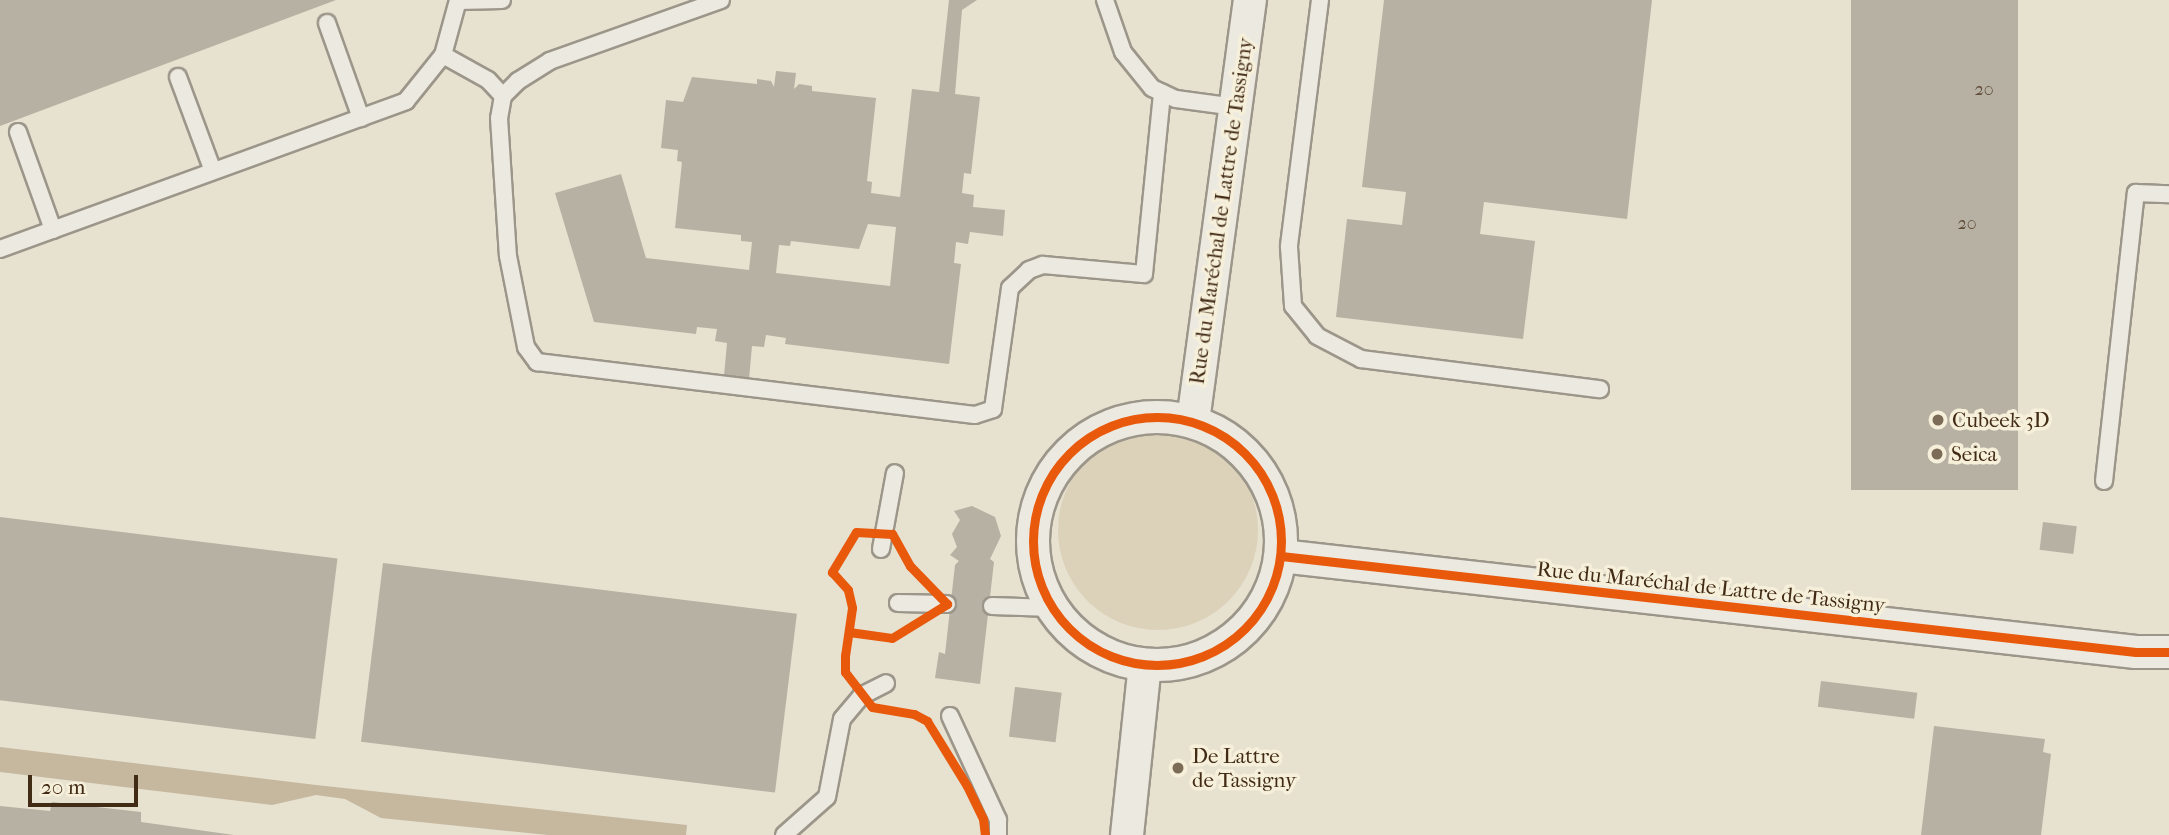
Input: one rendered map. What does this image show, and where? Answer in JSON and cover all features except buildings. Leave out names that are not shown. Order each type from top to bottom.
[{"type":"street","name":"Rue du Maréchal de Lattre de Tassigny","points":[[1193,421],[1250,0]]},
{"type":"street","points":[[1157,416],[1193,421],[1224,436],[1251,459],[1270,488],[1280,521],[1281,555],[1270,593],[1249,624],[1219,648],[1183,663],[1145,665],[1109,656],[1077,636],[1052,608],[1036,571],[1033,530],[1043,491],[1062,460],[1089,437],[1122,422],[1157,416]]},
{"type":"street","name":"Rue du Maréchal de Lattre de Tassigny","points":[[1281,555],[2136,652],[2169,652]]},
{"type":"street","name":"Rue du Maréchal de Lattre de Tassigny","points":[[2136,652],[2169,662]]},
{"type":"street","points":[[1127,835],[1145,665]]},
{"type":"lane","points":[[0,249],[406,101],[443,55],[458,1],[502,0]]},
{"type":"lane","points":[[722,0],[550,61],[517,81],[503,96],[499,118],[508,257],[526,347],[537,362],[975,415],[993,409],[1010,288],[1029,270],[1042,265],[1144,274],[1162,93]]},
{"type":"lane","points":[[1105,0],[1123,52],[1152,88],[1175,99],[1235,107]]},
{"type":"lane","points":[[1320,0],[1289,247],[1293,306],[1317,336],[1361,359],[1600,389]]},
{"type":"lane","points":[[327,23],[361,118]]},
{"type":"lane","points":[[443,55],[488,80],[503,96]]},
{"type":"lane","points":[[178,77],[213,171]]},
{"type":"lane","points":[[18,132],[53,230]]},
{"type":"lane","points":[[2104,481],[2136,194],[2169,194]]},
{"type":"lane","points":[[881,549],[895,473]]},
{"type":"lane","points":[[898,603],[947,604]]},
{"type":"lane","points":[[992,606],[1052,608]]},
{"type":"lane","points":[[784,835],[827,797],[842,719],[861,696],[886,683]]},
{"type":"lane","points":[[950,716],[998,820],[998,835]]},
{"type":"shaded area","points":[[1158,430],[1196,437],[1229,459],[1251,492],[1258,530],[1251,568],[1229,601],[1196,623],[1158,630],[1120,623],[1087,601],[1065,568],[1058,530],[1065,492],[1087,459],[1120,437]]},
{"type":"shaded area","points":[[0,747],[316,785],[687,825],[686,835],[548,835],[381,818],[345,799],[316,795],[272,805],[0,772]]},
{"type":"cycle path","points":[[1157,417],[1204,427],[1226,438],[1244,454],[1260,472],[1271,494],[1281,541],[1271,588],[1260,610],[1244,628],[1226,644],[1204,655],[1157,665],[1110,655],[1088,644],[1070,628],[1054,610],[1043,588],[1033,541],[1043,494],[1054,472],[1070,454],[1088,438],[1110,427],[1157,417]]},
{"type":"cycle path","points":[[849,632],[892,638],[947,604],[910,566],[892,534],[856,532],[832,572],[848,590],[852,608],[845,656],[845,672],[872,707],[914,714],[927,721],[967,786],[983,819],[985,835]]},
{"type":"cycle path","points":[[1281,556],[2136,652],[2169,652]]},
{"type":"place","name":"Cubeek 3D","points":[[1938,420]]},
{"type":"place","name":"Seica","points":[[1937,454]]},
{"type":"place","name":"De Lattre de Tassigny","points":[[1178,768]]}]
